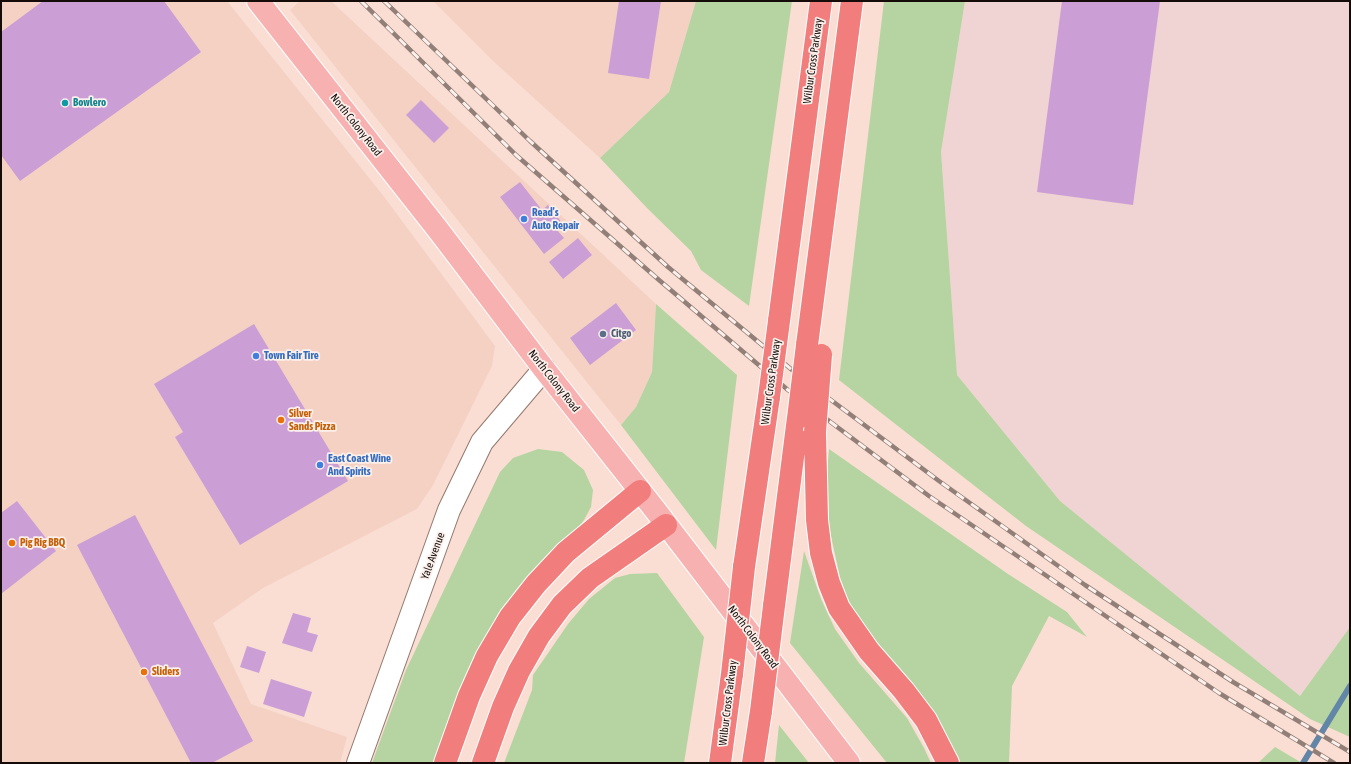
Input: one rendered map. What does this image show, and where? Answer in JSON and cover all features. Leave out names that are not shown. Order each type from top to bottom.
[{"type":"highway","name":"Wilbur Cross Parkway","points":[[720,763],[744,567],[769,397],[821,1]]},
{"type":"highway","points":[[852,1],[833,148],[814,350],[817,520],[821,553],[829,583],[839,608],[869,651],[904,691],[926,720],[948,763]]},
{"type":"highway","points":[[753,763],[761,711],[798,418],[814,350]]},
{"type":"highway","points":[[444,763],[469,696],[487,656],[510,617],[536,584],[566,552],[640,491]]},
{"type":"highway","points":[[483,763],[503,707],[519,671],[539,636],[562,605],[590,578],[666,524]]},
{"type":"highway","points":[[713,763],[726,718]]},
{"type":"main road","name":"North Colony Road","points":[[258,1],[435,226],[849,763]]},
{"type":"street","name":"Yale Avenue","points":[[358,763],[452,503],[482,442],[544,369]]},
{"type":"shaded area","points":[[1,1],[227,1],[382,194],[495,346],[492,366],[433,485],[417,509],[263,588],[213,623],[251,704],[347,737],[340,763],[1,763]]},
{"type":"shaded area","points":[[300,1],[331,1],[656,304],[652,372],[636,407],[621,425],[290,10]]},
{"type":"shaded area","points":[[433,1],[696,1],[669,92],[600,158],[492,60]]},
{"type":"shaded area","points":[[965,1],[1350,1],[1350,627],[1300,696],[1060,501],[957,375],[941,152]]},
{"type":"green space","points":[[696,1],[792,1],[749,306],[701,270],[691,251],[647,208],[600,158],[669,92]]},
{"type":"green space","points":[[884,1],[965,1],[941,152],[957,375],[1060,501],[1300,696],[1350,627],[1350,737],[1310,719],[1026,526],[839,380]]},
{"type":"green space","points":[[656,304],[737,375],[716,550],[621,425],[636,407],[652,372]]},
{"type":"green space","points":[[538,449],[562,452],[584,470],[593,490],[591,507],[574,534],[531,578],[470,666],[437,763],[372,763],[406,670],[500,472],[513,458]]},
{"type":"green space","points":[[829,449],[1008,574],[1067,612],[1087,637],[1049,616],[1012,686],[1009,763],[955,763],[854,618],[840,577],[829,527],[827,473]]},
{"type":"green space","points":[[804,551],[821,599],[835,629],[859,663],[907,718],[931,763],[887,763],[790,643]]},
{"type":"green space","points":[[657,573],[704,637],[684,763],[504,763],[532,690],[533,675],[568,624],[589,599],[615,578],[630,574]]},
{"type":"green space","points":[[779,725],[809,763],[775,763]]},
{"type":"green space","points":[[1275,747],[1302,763],[1258,763]]},
{"type":"building","name":"Bowlero","points":[[43,1],[164,1],[201,52],[20,181],[1,155],[1,32]]},
{"type":"building","points":[[619,1],[661,1],[649,79],[608,73]]},
{"type":"building","points":[[1062,1],[1160,1],[1133,205],[1037,192]]},
{"type":"building","points":[[421,100],[449,128],[434,143],[406,115]]},
{"type":"building","points":[[520,182],[542,210],[548,205],[563,224],[556,229],[564,238],[544,254],[500,197]]},
{"type":"building","points":[[578,238],[592,255],[563,279],[549,262]]},
{"type":"building","points":[[616,303],[636,330],[590,365],[570,338]]},
{"type":"building","points":[[254,324],[348,481],[240,545],[175,437],[183,432],[154,384]]},
{"type":"building","points":[[17,501],[56,551],[1,594],[1,513]]},
{"type":"building","points":[[135,515],[253,741],[212,763],[191,763],[77,545]]},
{"type":"building","points":[[293,613],[311,618],[307,632],[318,635],[312,652],[282,643]]},
{"type":"building","points":[[247,646],[266,652],[259,673],[240,667]]},
{"type":"building","points":[[271,679],[312,692],[304,717],[263,704]]},
{"type":"waterway","points":[[1303,763],[1350,686]]},
{"type":"railway","points":[[361,1],[516,155],[788,390],[929,496],[1219,693],[1334,763]]},
{"type":"railway","points":[[384,1],[530,141],[668,267],[803,379],[939,481],[1085,585],[1233,682],[1350,752]]},
{"type":"place","name":"Bowlero","points":[[65,103]]},
{"type":"place","name":"Read’s Auto Repair","points":[[524,219]]},
{"type":"place","name":"Citgo","points":[[603,334]]},
{"type":"place","name":"Town Fair Tire","points":[[256,356]]},
{"type":"place","name":"Silver Sands Pizza","points":[[281,420]]},
{"type":"place","name":"East Coast Wine And Spirits","points":[[320,465]]},
{"type":"place","name":"Pig Rig BBQ","points":[[12,543]]},
{"type":"place","name":"Sliders","points":[[144,672]]}]
